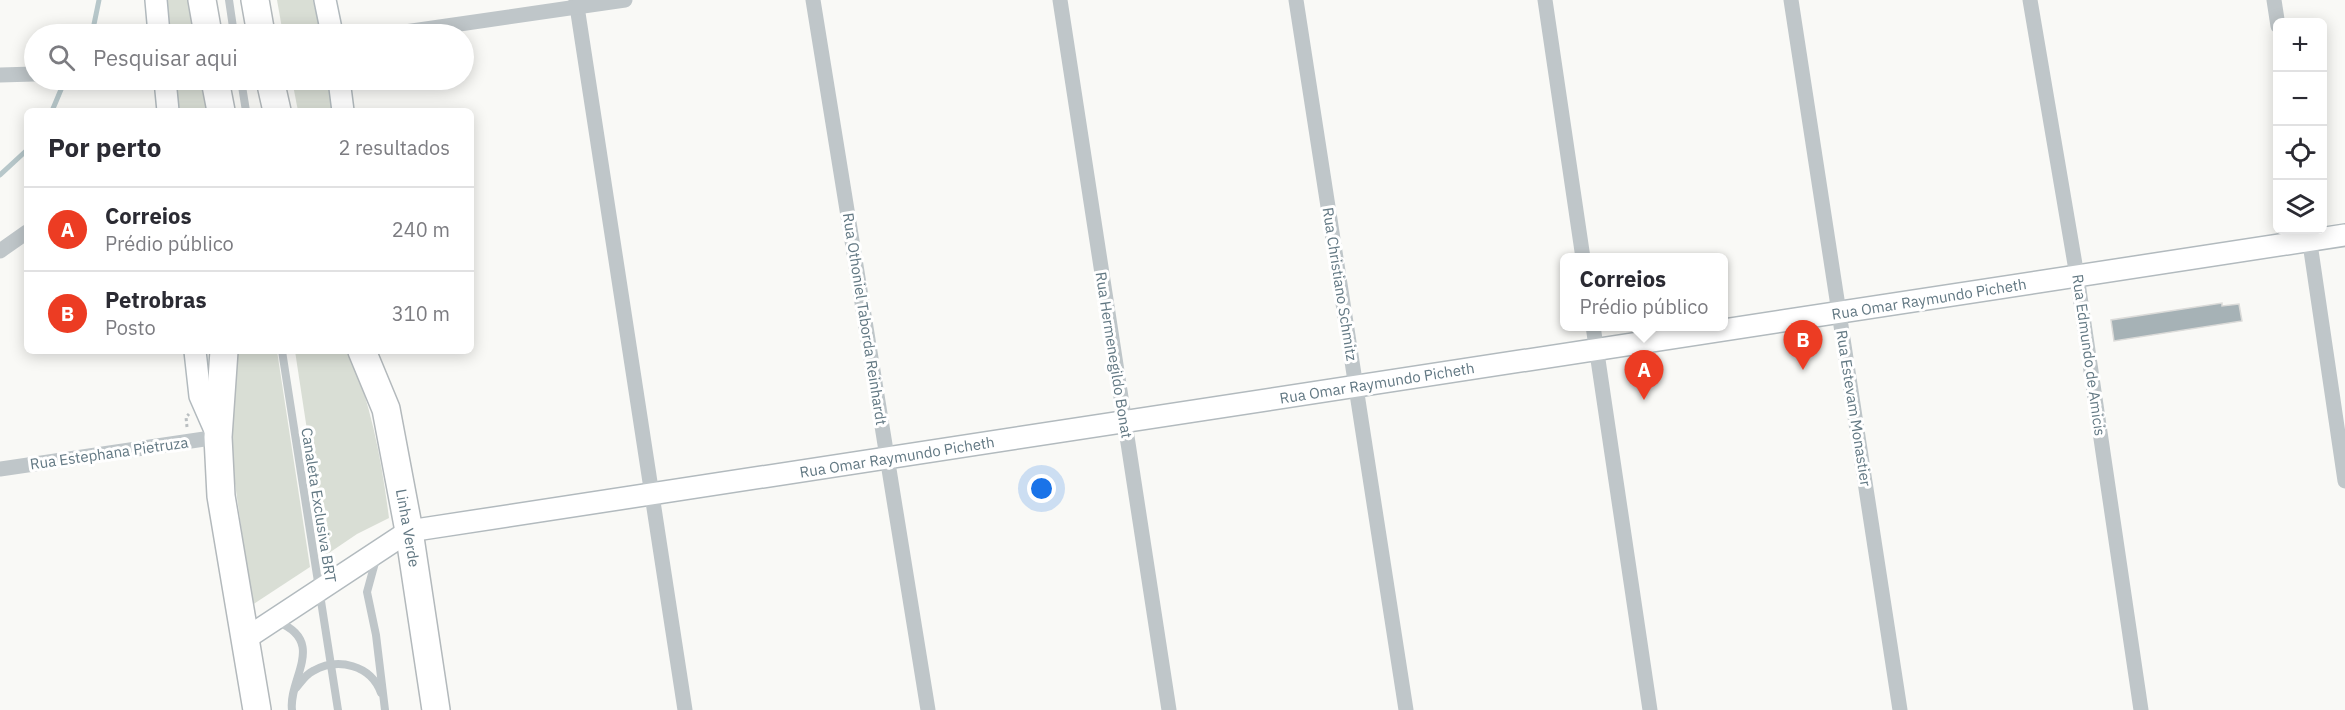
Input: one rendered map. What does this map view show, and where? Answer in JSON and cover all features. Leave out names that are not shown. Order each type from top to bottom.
[{"type":"highway","points":[[202,0],[206,24]]},
{"type":"highway","points":[[255,0],[259,24]]},
{"type":"highway","points":[[217,90],[220,108]]},
{"type":"highway","points":[[272,90],[276,108]]},
{"type":"highway","points":[[225,354],[218,437],[221,496],[257,710]]},
{"type":"highway","name":"Linha Verde","points":[[363,354],[386,409],[410,531],[436,710]]},
{"type":"main road","points":[[156,0],[158,24]]},
{"type":"main road","points":[[325,0],[330,24]]},
{"type":"main road","points":[[166,90],[168,108]]},
{"type":"main road","points":[[340,90],[343,108]]},
{"type":"main road","name":"Rua Omar Raymundo Picheth","points":[[1728,329],[2077,276],[2308,235],[2345,235]]},
{"type":"main road","name":"Rua Omar Raymundo Picheth","points":[[410,531],[1718,331]]},
{"type":"main road","points":[[195,354],[200,396],[218,437]]},
{"type":"main road","points":[[378,354],[386,409]]},
{"type":"main road","points":[[245,639],[410,531]]},
{"type":"street","points":[[451,24],[577,3],[625,0]]},
{"type":"street","name":"Rua Othoniel Taborda Reinhardt","points":[[813,0],[928,710]]},
{"type":"street","name":"Rua Hermenegildo Bonat","points":[[1060,0],[1169,710]]},
{"type":"street","name":"Rua Christiano Schmitz","points":[[1296,0],[1406,710]]},
{"type":"street","points":[[1545,0],[1582,253]]},
{"type":"street","name":"Rua Estevam Monastier","points":[[1791,0],[1900,710]]},
{"type":"street","name":"Rua Edmundo de Amicis","points":[[2030,0],[2077,276],[2140,710]]},
{"type":"street","points":[[2274,0],[2276,18]]},
{"type":"street","points":[[577,3],[685,710]]},
{"type":"street","points":[[0,75],[24,74]]},
{"type":"street","points":[[0,252],[24,234]]},
{"type":"street","points":[[2308,235],[2345,481]]},
{"type":"street","points":[[1594,331],[1650,710]]},
{"type":"street","name":"Rua Estephana Pietruza","points":[[0,469],[218,437]]},
{"type":"lane","points":[[229,0],[233,24]]},
{"type":"lane","points":[[243,90],[246,108]]},
{"type":"lane","name":"Canaleta Exclusiva BRT","points":[[282,354],[338,710]]},
{"type":"lane","points":[[378,552],[367,592],[376,635],[384,706]]},
{"type":"lane","points":[[273,620],[290,627],[301,643],[303,664],[291,702],[292,710]]},
{"type":"lane","points":[[296,688],[311,672],[331,664],[352,666],[370,676],[379,688],[384,706]]},
{"type":"shaded area","points":[[164,0],[191,0],[195,24],[168,24]]},
{"type":"shaded area","points":[[277,0],[313,0],[319,24],[281,24]]},
{"type":"shaded area","points":[[177,90],[205,90],[208,108],[180,108]]},
{"type":"shaded area","points":[[294,90],[330,90],[333,108],[297,108]]},
{"type":"shaded area","points":[[234,354],[277,354],[310,567],[252,605],[232,462]]},
{"type":"shaded area","points":[[295,354],[350,354],[364,392],[386,497],[389,518],[357,534],[326,555]]},
{"type":"building","points":[[2222,303],[2222,306],[2239,304],[2242,321],[2114,341],[2111,320]]},
{"type":"waterway","points":[[94,24],[99,0]]},
{"type":"waterway","points":[[53,108],[61,90]]},
{"type":"waterway","points":[[0,175],[24,153]]},
{"type":"place","name":"Petrobras","points":[[1803,370]]},
{"type":"place","name":"Correios","points":[[1644,400]]}]
